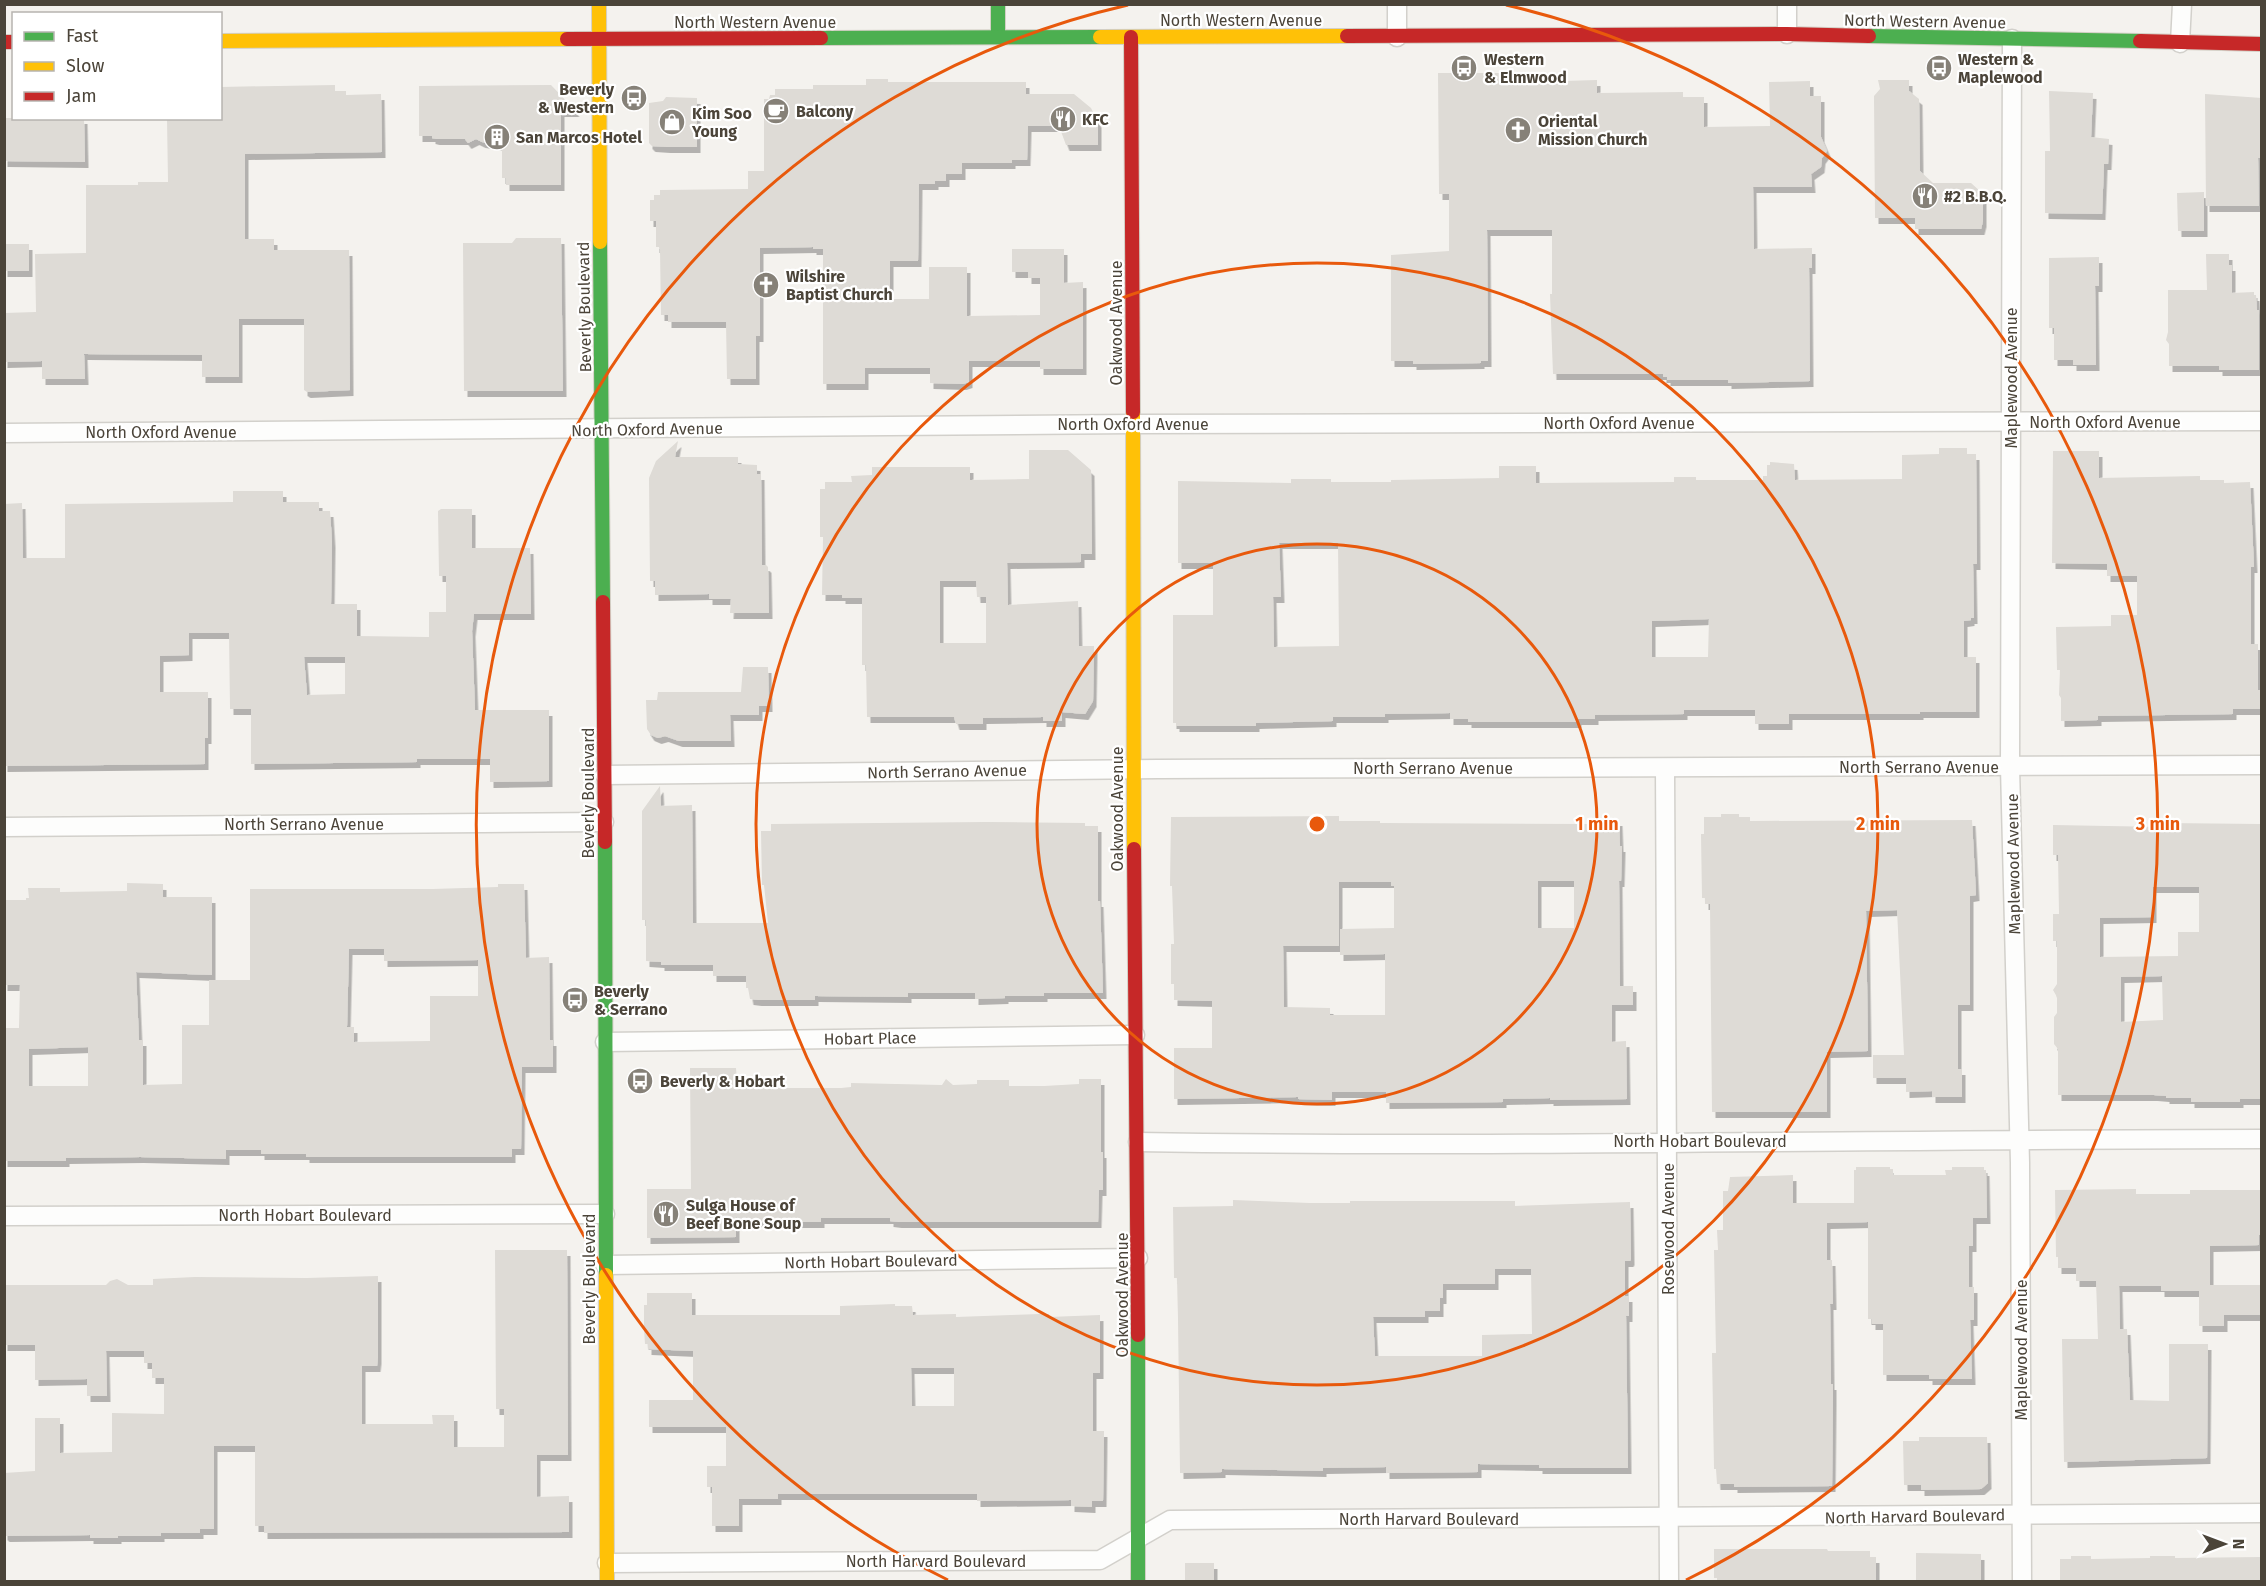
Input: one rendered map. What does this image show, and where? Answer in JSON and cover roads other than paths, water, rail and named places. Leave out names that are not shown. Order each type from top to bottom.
[{"type":"main road","name":"Beverly Boulevard","points":[[599,4],[605,775],[607,1572]]},
{"type":"main road","points":[[998,4],[998,36]]},
{"type":"main road","name":"North Western Avenue","points":[[222,41],[1787,34],[2262,44]]},
{"type":"main road","name":"Oakwood Avenue","points":[[1131,37],[1133,769],[1138,1142],[1138,1581]]},
{"type":"street","points":[[1396,4],[1397,37]]},
{"type":"street","points":[[1787,4],[1787,34]]},
{"type":"street","points":[[2180,43],[2182,4]]},
{"type":"street","name":"Maplewood Avenue","points":[[2012,39],[2010,767],[2020,1139],[2022,1581]]},
{"type":"street","name":"North Oxford Avenue","points":[[4,433],[1133,424],[2262,421]]},
{"type":"street","name":"North Serrano Avenue","points":[[605,775],[1133,769],[2262,765]]},
{"type":"street","name":"Rosewood Avenue","points":[[1665,768],[1669,1581]]},
{"type":"street","name":"North Serrano Avenue","points":[[4,826],[604,822]]},
{"type":"street","name":"Hobart Place","points":[[605,1042],[1135,1035]]},
{"type":"street","name":"North Hobart Boulevard","points":[[1138,1142],[1340,1144],[2262,1139]]},
{"type":"street","name":"North Hobart Boulevard","points":[[4,1216],[605,1214]]},
{"type":"street","name":"North Hobart Boulevard","points":[[605,1265],[1138,1258]]},
{"type":"street","name":"North Harvard Boulevard","points":[[607,1572],[1100,1560],[1170,1520],[2262,1514]]},
{"type":"place","name":"Western & Elmwood","points":[[1464,68]]},
{"type":"place","name":"Western & Maplewood","points":[[1939,68]]},
{"type":"place","name":"Beverly & Western","points":[[634,98]]},
{"type":"place","name":"Balcony","points":[[776,111]]},
{"type":"place","name":"KFC","points":[[1063,119]]},
{"type":"place","name":"Kim Soo Young","points":[[672,122]]},
{"type":"place","name":"Oriental Mission Church","points":[[1518,130]]},
{"type":"place","name":"San Marcos Hotel","points":[[497,137]]},
{"type":"place","name":"#2 B.B.Q.","points":[[1925,196]]},
{"type":"place","name":"Wilshire Baptist Church","points":[[766,285]]},
{"type":"place","name":"Beverly & Serrano","points":[[575,1000]]},
{"type":"place","name":"Beverly & Hobart","points":[[640,1081]]},
{"type":"place","name":"Sulga House of Beef Bone Soup","points":[[666,1214]]}]
